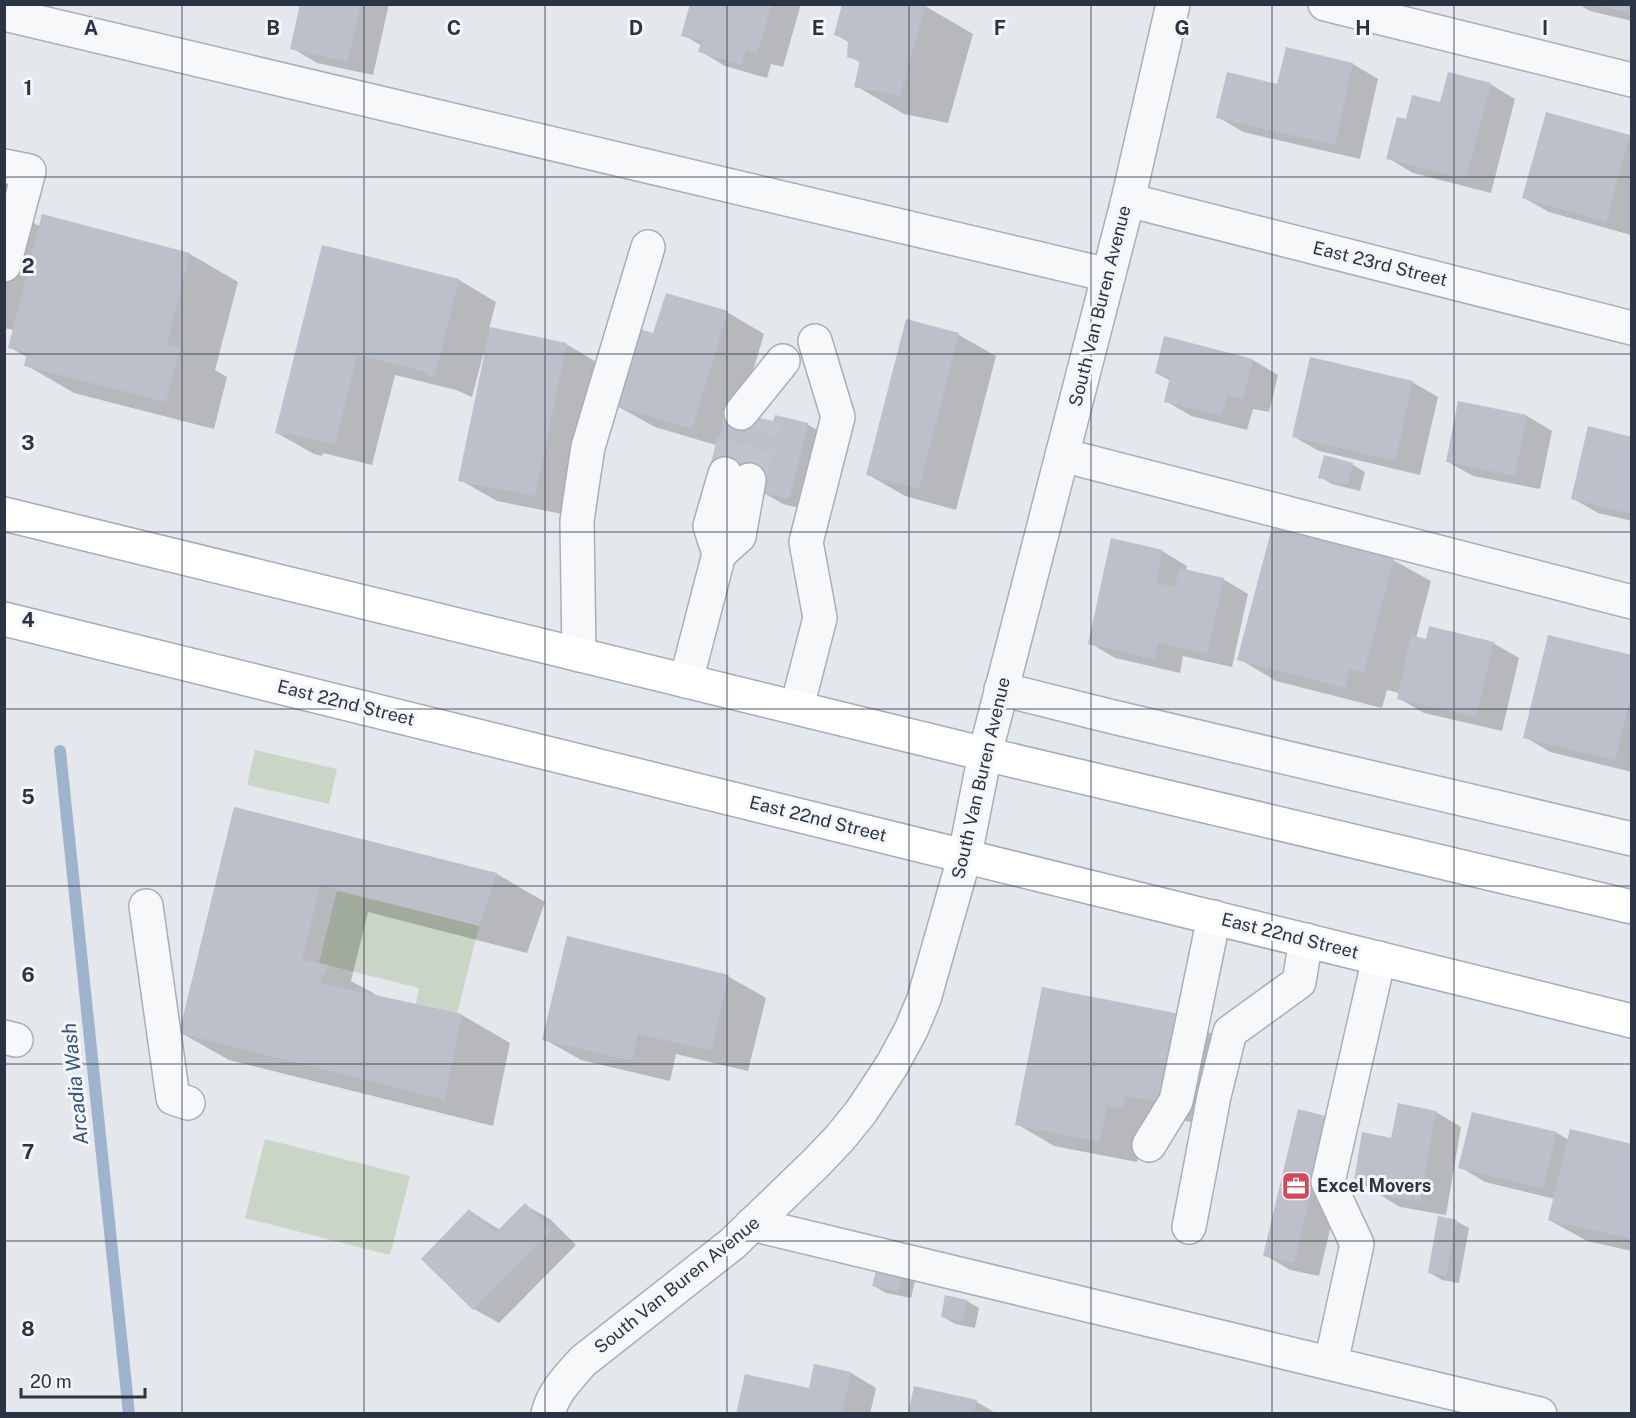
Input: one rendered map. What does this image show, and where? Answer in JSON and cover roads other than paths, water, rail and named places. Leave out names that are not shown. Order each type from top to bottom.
[{"type":"main road","points":[[4,514],[985,754],[1632,907]]},
{"type":"main road","name":"East 22nd Street","points":[[4,619],[1632,1021]]},
{"type":"street","name":"South Van Buren Avenue","points":[[548,1413],[562,1384],[583,1361],[732,1244],[839,1139],[861,1112],[892,1065],[911,1030],[924,999],[965,855],[985,754],[1128,200],[1173,4]]},
{"type":"street","points":[[1325,4],[1632,80]]},
{"type":"street","points":[[4,14],[1108,275]]},
{"type":"street","points":[[4,166],[29,171],[4,265]]},
{"type":"street","name":"East 23rd Street","points":[[1128,200],[1632,328]]},
{"type":"street","points":[[579,655],[577,521],[588,447],[648,247]]},
{"type":"street","points":[[797,708],[820,618],[806,542],[838,417],[815,341]]},
{"type":"street","points":[[753,416],[783,361]]},
{"type":"street","points":[[1062,455],[1632,602]]},
{"type":"street","points":[[686,681],[719,554],[739,536],[737,477]]},
{"type":"street","points":[[1002,689],[1632,839]]},
{"type":"street","points":[[146,906],[173,1098],[188,1103]]},
{"type":"street","points":[[1149,1145],[1176,1101],[1214,917]]},
{"type":"street","points":[[1189,1227],[1214,1096],[1230,1032],[1299,982],[1306,940]]},
{"type":"street","points":[[1331,1363],[1357,1244],[1328,1182],[1378,958]]},
{"type":"street","points":[[752,1224],[1540,1413]]},
{"type":"waterway","name":"Arcadia Wash","points":[[60,751],[129,1414]]},
{"type":"tunnel","points":[[725,474],[741,413]]},
{"type":"tunnel","points":[[749,480],[766,420]]},
{"type":"place","name":"Excel Movers","points":[[1296,1186]]}]
